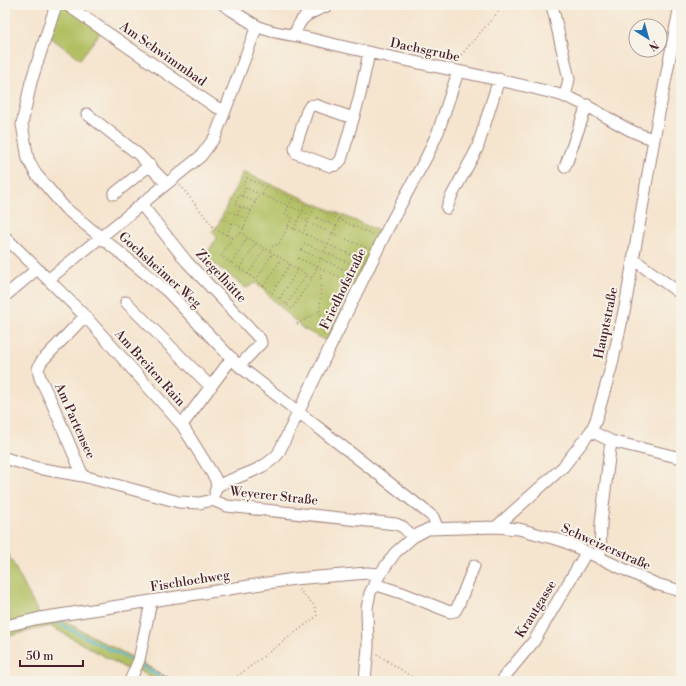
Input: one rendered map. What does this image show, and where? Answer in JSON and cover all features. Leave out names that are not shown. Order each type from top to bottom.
[{"type":"street","name":"Gochsheimer Weg","points":[[56,5],[31,82],[22,124],[28,159],[48,190],[65,208],[167,291],[236,362],[424,509],[433,517],[437,527]]},
{"type":"street","name":"Am Schwimmbad","points":[[66,5],[75,9],[214,106],[225,111]]},
{"type":"street","name":"Dachsgrube","points":[[224,5],[257,26],[268,30],[295,34],[454,71],[500,79],[565,96],[587,105],[631,131],[654,139]]},
{"type":"street","points":[[295,34],[298,24],[305,16],[329,5]]},
{"type":"street","points":[[552,5],[569,79],[565,96]]},
{"type":"street","name":"Hauptstraße","points":[[496,527],[563,467],[591,431],[596,420],[611,368],[625,307],[654,139],[680,5]]},
{"type":"street","points":[[49,279],[201,156],[215,137],[257,26]]},
{"type":"street","points":[[353,118],[316,105],[310,106],[306,111],[295,148],[296,153],[330,166],[336,165],[341,160],[353,118],[369,52]]},
{"type":"street","name":"Friedhofstraße","points":[[216,486],[248,471],[262,468],[278,454],[388,228],[438,132],[454,71]]},
{"type":"street","points":[[447,208],[451,197],[477,150],[500,79]]},
{"type":"street","points":[[565,167],[587,105]]},
{"type":"street","points":[[87,114],[170,180]]},
{"type":"street","points":[[114,194],[150,165]]},
{"type":"street","name":"Ziegelhütte","points":[[141,204],[187,262],[260,339],[261,343],[236,362]]},
{"type":"street","name":"Am Breiten Rain","points":[[5,237],[85,316],[182,425],[208,466],[216,486]]},
{"type":"street","points":[[633,259],[681,294]]},
{"type":"street","points":[[5,296],[37,269]]},
{"type":"street","points":[[126,302],[211,387]]},
{"type":"street","name":"Am Partensee","points":[[83,476],[52,402],[40,378],[38,369],[41,362],[85,316]]},
{"type":"street","points":[[182,425],[211,387],[236,362]]},
{"type":"street","points":[[591,431],[611,441],[681,458]]},
{"type":"street","points":[[600,559],[601,523],[611,441]]},
{"type":"street","name":"Am Partensee","points":[[5,458],[37,468],[83,476]]},
{"type":"street","name":"Weyerer Straße","points":[[83,476],[179,502],[200,503],[212,499],[227,506],[396,524],[403,527],[413,537]]},
{"type":"street","points":[[212,499],[216,486]]},
{"type":"street","points":[[365,681],[368,647],[367,608],[377,579],[395,553],[413,537],[428,529],[437,527],[496,527]]},
{"type":"street","name":"Schweizerstraße","points":[[496,527],[519,529],[563,541],[586,553],[656,584],[681,591]]},
{"type":"street","name":"Krautgasse","points":[[504,677],[534,641],[586,553]]},
{"type":"street","name":"Fischlochweg","points":[[5,626],[40,618],[294,579],[366,573],[405,594],[450,612],[455,611],[458,606],[474,566]]},
{"type":"street","points":[[130,681],[138,660],[151,602]]},
{"type":"path","points":[[454,71],[504,5]]},
{"type":"path","points":[[303,233],[308,222],[311,215],[314,208],[247,178],[243,187],[311,215]]},
{"type":"path","points":[[170,180],[215,229],[232,238]]},
{"type":"path","points":[[262,195],[266,187]]},
{"type":"path","points":[[246,188],[242,196],[239,195],[236,204],[252,211]]},
{"type":"path","points":[[259,194],[241,233],[232,238],[221,256],[240,268],[292,309],[318,267],[340,216]]},
{"type":"path","points":[[242,196],[255,202]]},
{"type":"path","points":[[269,251],[273,246],[279,244],[292,218],[285,214],[292,199]]},
{"type":"path","points":[[294,229],[305,204]]},
{"type":"path","points":[[237,215],[241,206]]},
{"type":"path","points":[[244,228],[225,220],[229,211],[248,220]]},
{"type":"path","points":[[320,211],[374,235]]},
{"type":"path","points":[[299,218],[308,222]]},
{"type":"path","points":[[317,218],[336,226]]},
{"type":"path","points":[[227,235],[232,223]]},
{"type":"path","points":[[314,225],[368,249]]},
{"type":"path","points":[[288,226],[361,260]]},
{"type":"path","points":[[241,233],[312,278]]},
{"type":"path","points":[[232,263],[248,238]]},
{"type":"path","points":[[298,258],[352,283],[359,268],[362,256],[364,257],[371,242]]},
{"type":"path","points":[[240,268],[256,243]]},
{"type":"path","points":[[304,243],[359,268]]},
{"type":"path","points":[[248,274],[265,248]]},
{"type":"path","points":[[301,250],[356,275]]},
{"type":"path","points":[[256,280],[273,253]]},
{"type":"path","points":[[264,286],[282,259]]},
{"type":"path","points":[[272,293],[290,264]]},
{"type":"path","points":[[279,299],[298,269]]},
{"type":"path","points":[[321,274],[320,311],[324,339]]},
{"type":"path","points":[[286,304],[306,275]]},
{"type":"path","points":[[297,324],[320,311]]},
{"type":"path","points":[[231,681],[317,616],[315,606],[296,588],[294,579]]},
{"type":"path","points":[[368,647],[418,681]]},
{"type":"path","points":[[138,660],[172,681]]},
{"type":"green space","points":[[57,5],[64,5],[103,29],[80,59],[47,35]]},
{"type":"green space","points":[[243,172],[381,232],[326,341],[302,328],[256,283],[246,288],[205,257],[217,237],[212,231],[217,227]]},
{"type":"green space","points":[[5,548],[41,618],[54,616],[139,661],[172,681],[157,681],[136,669],[134,673],[50,626],[5,637]]},
{"type":"waterway","points":[[54,621],[134,662]]},
{"type":"waterway","points":[[16,629],[29,627]]},
{"type":"waterway","points":[[142,666],[166,681]]}]
